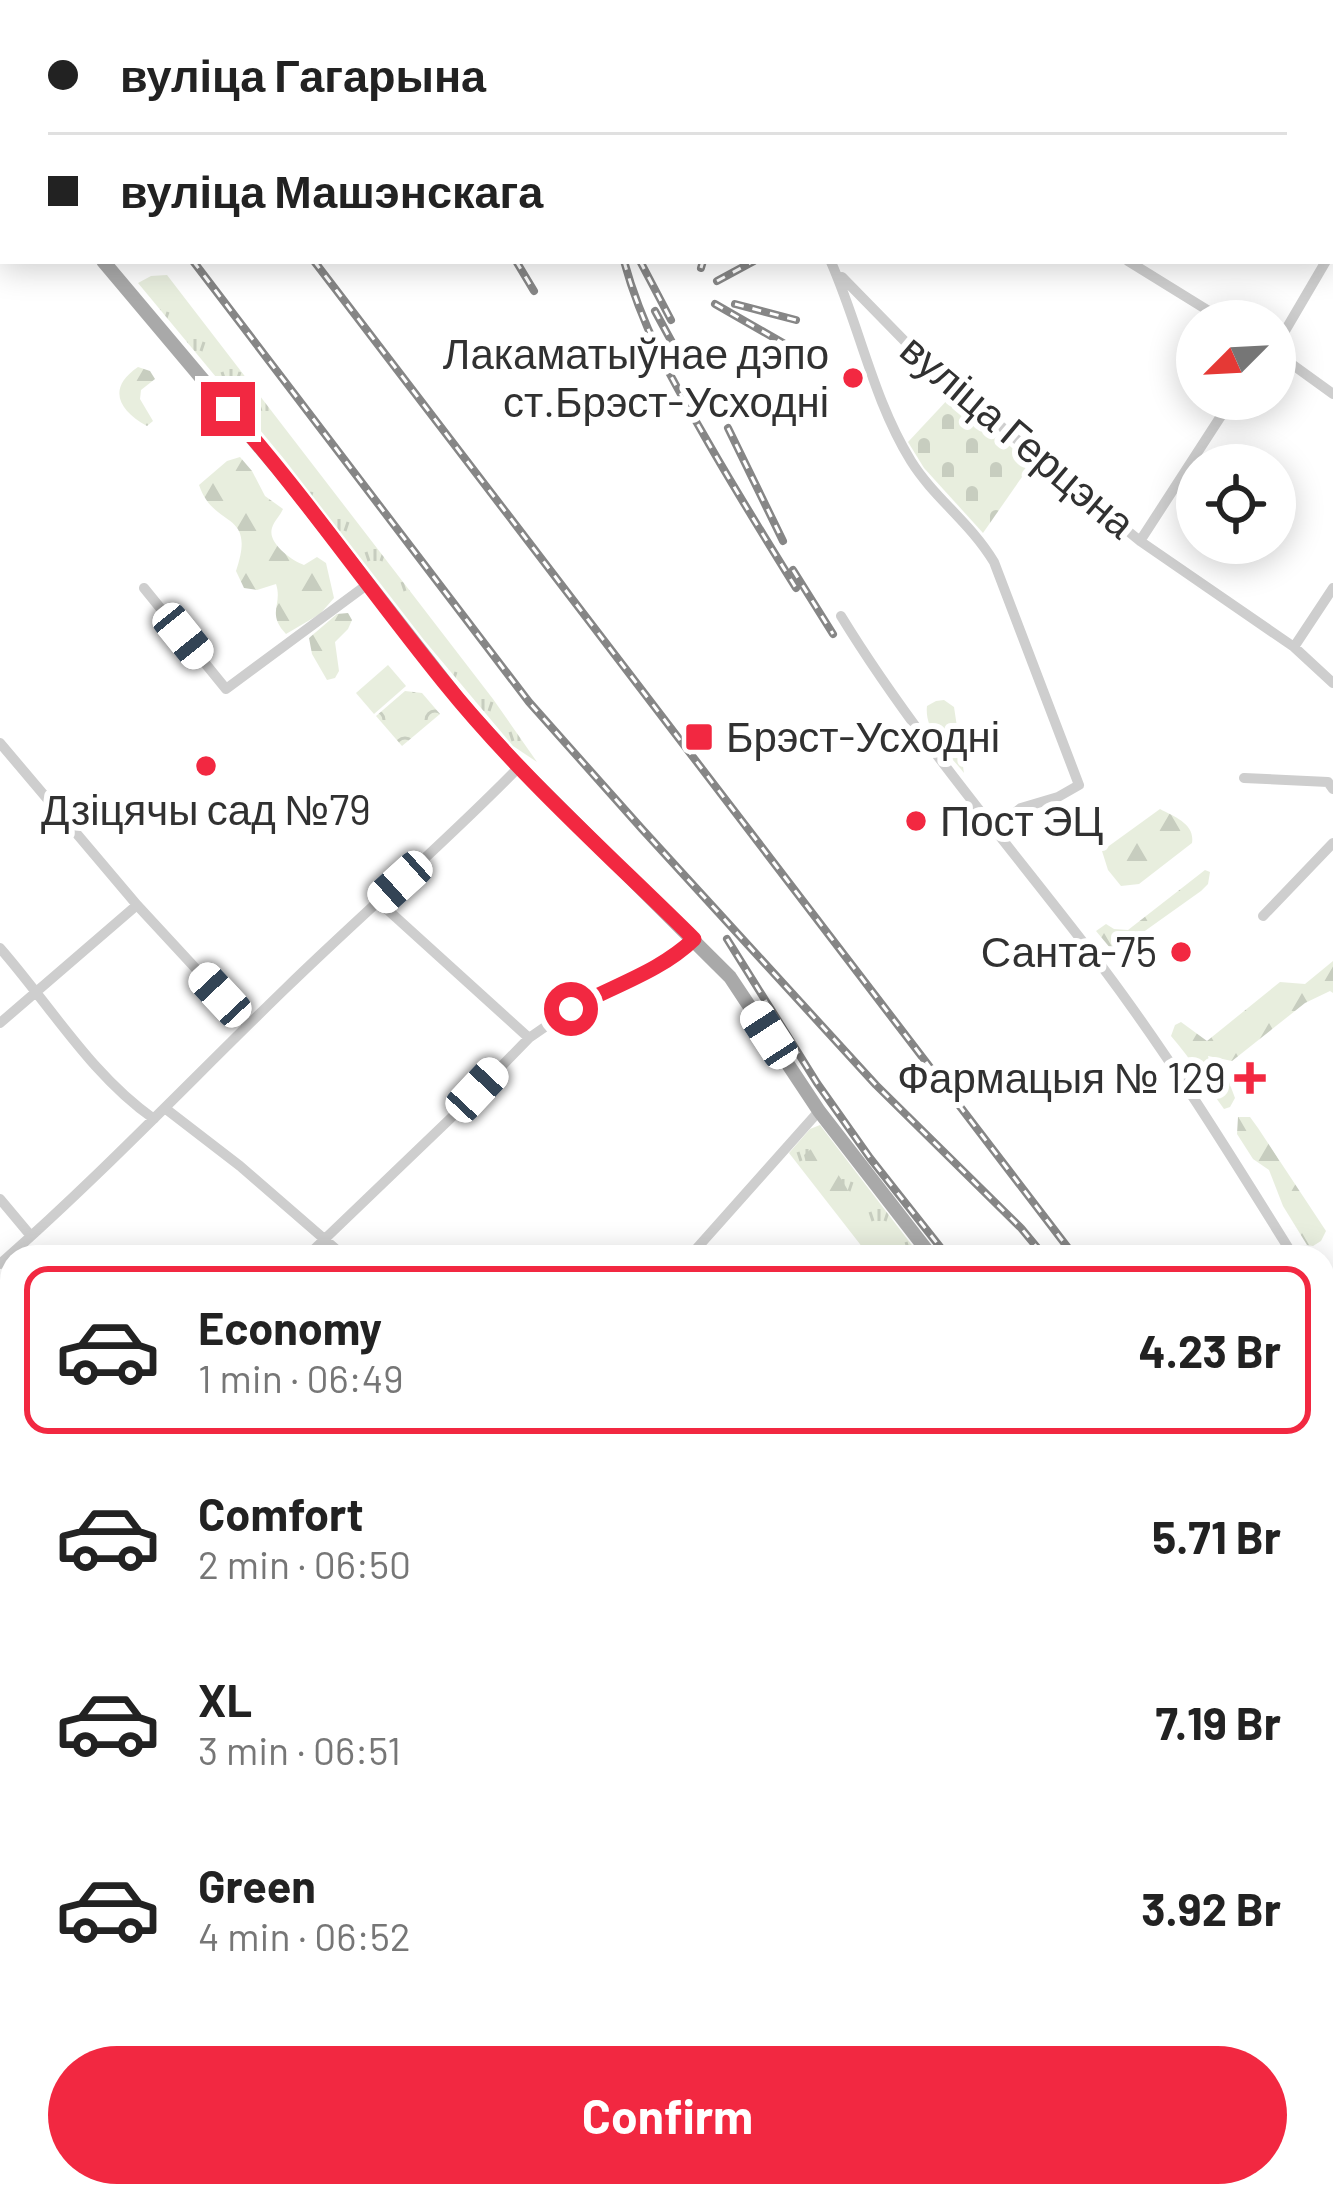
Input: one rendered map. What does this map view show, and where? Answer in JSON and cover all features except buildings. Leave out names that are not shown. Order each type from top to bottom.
[{"type":"main road","points":[[106,264],[264,450],[444,682],[519,767],[694,939],[740,991],[819,1111],[923,1245]]},
{"type":"street","points":[[832,264],[879,400],[913,463],[978,535],[1004,583],[1079,785],[1021,808],[995,829]]},
{"type":"street","name":"вуліца Герцэна","points":[[833,264],[928,365],[1140,541],[1294,647],[1333,683]]},
{"type":"street","points":[[1133,264],[1191,300]]},
{"type":"street","points":[[1296,313],[1324,264]]},
{"type":"street","points":[[1296,366],[1333,394]]},
{"type":"street","points":[[1140,541],[1218,420]]},
{"type":"street","points":[[144,588],[226,689],[368,584]]},
{"type":"street","points":[[1294,647],[1333,588]]},
{"type":"street","points":[[842,616],[901,704],[1126,1000],[1286,1245]]},
{"type":"street","points":[[0,742],[137,905],[248,1025]]},
{"type":"street","points":[[21,1245],[519,767]]},
{"type":"street","points":[[1244,778],[1328,782],[1333,789]]},
{"type":"street","points":[[1263,916],[1333,843]]},
{"type":"street","points":[[380,902],[529,1038]]},
{"type":"street","points":[[0,1023],[137,905]]},
{"type":"street","points":[[318,1245],[529,1038],[571,1009],[668,959],[694,939]]},
{"type":"street","points":[[0,947],[119,1091],[154,1119]]},
{"type":"street","points":[[166,1109],[332,1245]]},
{"type":"street","points":[[700,1245],[819,1111]]},
{"type":"street","points":[[0,1199],[31,1236]]},
{"type":"green space","points":[[167,275],[537,762],[513,746],[424,640],[284,459],[138,283]]},
{"type":"green space","points":[[138,367],[150,371],[155,379],[141,390],[140,399],[153,421],[147,426],[129,413],[120,398],[122,383]]},
{"type":"green space","points":[[951,396],[1031,464],[983,533],[924,468],[908,442]]},
{"type":"green space","points":[[240,457],[265,496],[283,509],[271,534],[277,545],[304,565],[317,557],[326,563],[334,598],[320,614],[286,634],[277,620],[276,584],[244,588],[236,571],[241,551],[237,528],[214,509],[199,485],[227,461]]},
{"type":"green space","points":[[348,613],[352,620],[348,629],[335,642],[339,671],[327,680],[309,638],[337,614]]},
{"type":"green space","points":[[388,665],[406,686],[374,714],[356,693]]},
{"type":"green space","points":[[405,691],[422,693],[440,714],[402,746],[376,716]]},
{"type":"green space","points":[[944,700],[954,707],[964,773],[929,725],[927,706]]},
{"type":"green space","points":[[1160,809],[1187,826],[1192,843],[1139,884],[1121,886],[1108,870],[1102,851]]},
{"type":"green space","points":[[1205,870],[1210,872],[1208,884],[1201,891],[1135,938],[1111,949],[1096,931],[1106,924],[1128,930]]},
{"type":"green space","points":[[1333,961],[1333,993],[1305,1003],[1232,1061],[1208,1056],[1213,1076],[1229,1082],[1235,1098],[1224,1109],[1171,1036],[1175,1025],[1181,1022],[1207,1041],[1280,982],[1305,984]]},
{"type":"green space","points":[[1238,1117],[1250,1117],[1326,1231],[1321,1241],[1307,1245],[1283,1206],[1269,1170],[1253,1159],[1237,1134]]},
{"type":"green space","points":[[820,1125],[912,1245],[861,1245],[789,1153],[810,1129]]},
{"type":"green space","points":[[811,1149],[821,1151],[837,1172],[850,1195],[847,1205],[836,1203],[814,1177],[804,1155]]},
{"type":"railway","points":[[195,264],[529,702],[876,1085],[1035,1245]]},
{"type":"railway","points":[[316,264],[1066,1245]]},
{"type":"railway","points":[[518,264],[534,291]]},
{"type":"railway","points":[[625,264],[669,373],[796,588]]},
{"type":"railway","points":[[642,264],[671,320]]},
{"type":"railway","points":[[701,268],[702,264]]},
{"type":"railway","points":[[717,281],[748,264]]},
{"type":"railway","points":[[715,304],[790,347]]},
{"type":"railway","points":[[735,304],[796,320]]},
{"type":"railway","points":[[655,311],[680,357]]},
{"type":"railway","points":[[728,428],[783,541]]},
{"type":"railway","points":[[793,570],[833,634]]},
{"type":"railway","points":[[727,939],[817,1083],[939,1245]]},
{"type":"place","name":"Лакаматыўнае дэпо ст.Брэст-Усходні","points":[[853,378]]},
{"type":"place","name":"Брэст-Усходні","points":[[699,737]]},
{"type":"place","name":"Дзіцячы сад №79","points":[[206,766]]},
{"type":"place","name":"Пост ЭЦ","points":[[916,821]]},
{"type":"place","name":"Санта-75","points":[[1181,952]]},
{"type":"place","name":"Фармацыя № 129","points":[[1250,1078]]},
{"type":"route","points":[[228,409],[464,705],[519,767],[694,939],[640,976],[571,1009]]}]
